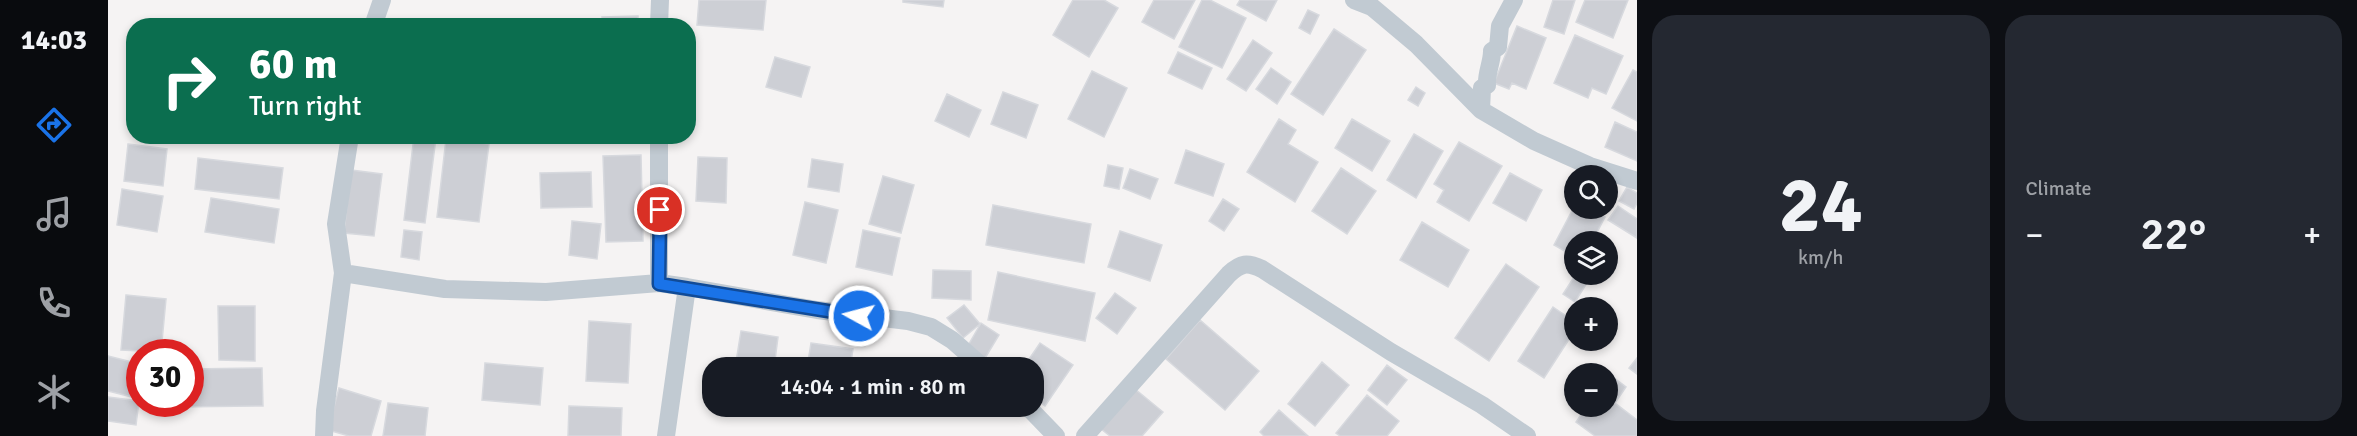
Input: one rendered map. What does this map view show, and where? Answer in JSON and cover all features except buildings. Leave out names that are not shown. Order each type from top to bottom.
[{"type":"street","points":[[376,18],[382,0]]},
{"type":"street","points":[[659,18],[660,0]]},
{"type":"street","points":[[1354,0],[1372,7],[1416,44],[1481,110],[1534,141],[1590,166],[1637,181]]},
{"type":"street","points":[[1481,110],[1482,88],[1487,84],[1486,75],[1492,61],[1492,51],[1498,46],[1500,26],[1514,0]]},
{"type":"street","points":[[324,436],[325,411],[343,273],[336,224],[349,144]]},
{"type":"street","points":[[659,144],[659,284]]},
{"type":"street","points":[[1085,436],[1229,274],[1240,264],[1249,263],[1262,269],[1391,352],[1482,405],[1527,436]]},
{"type":"street","points":[[343,273],[445,289],[546,292],[659,284],[687,286],[817,310],[908,321],[931,327],[952,340],[971,357]]},
{"type":"street","points":[[666,436],[687,286]]},
{"type":"street","points":[[1038,417],[1056,436]]},
{"type":"route","points":[[660,210],[659,284],[687,286],[859,316]]}]
